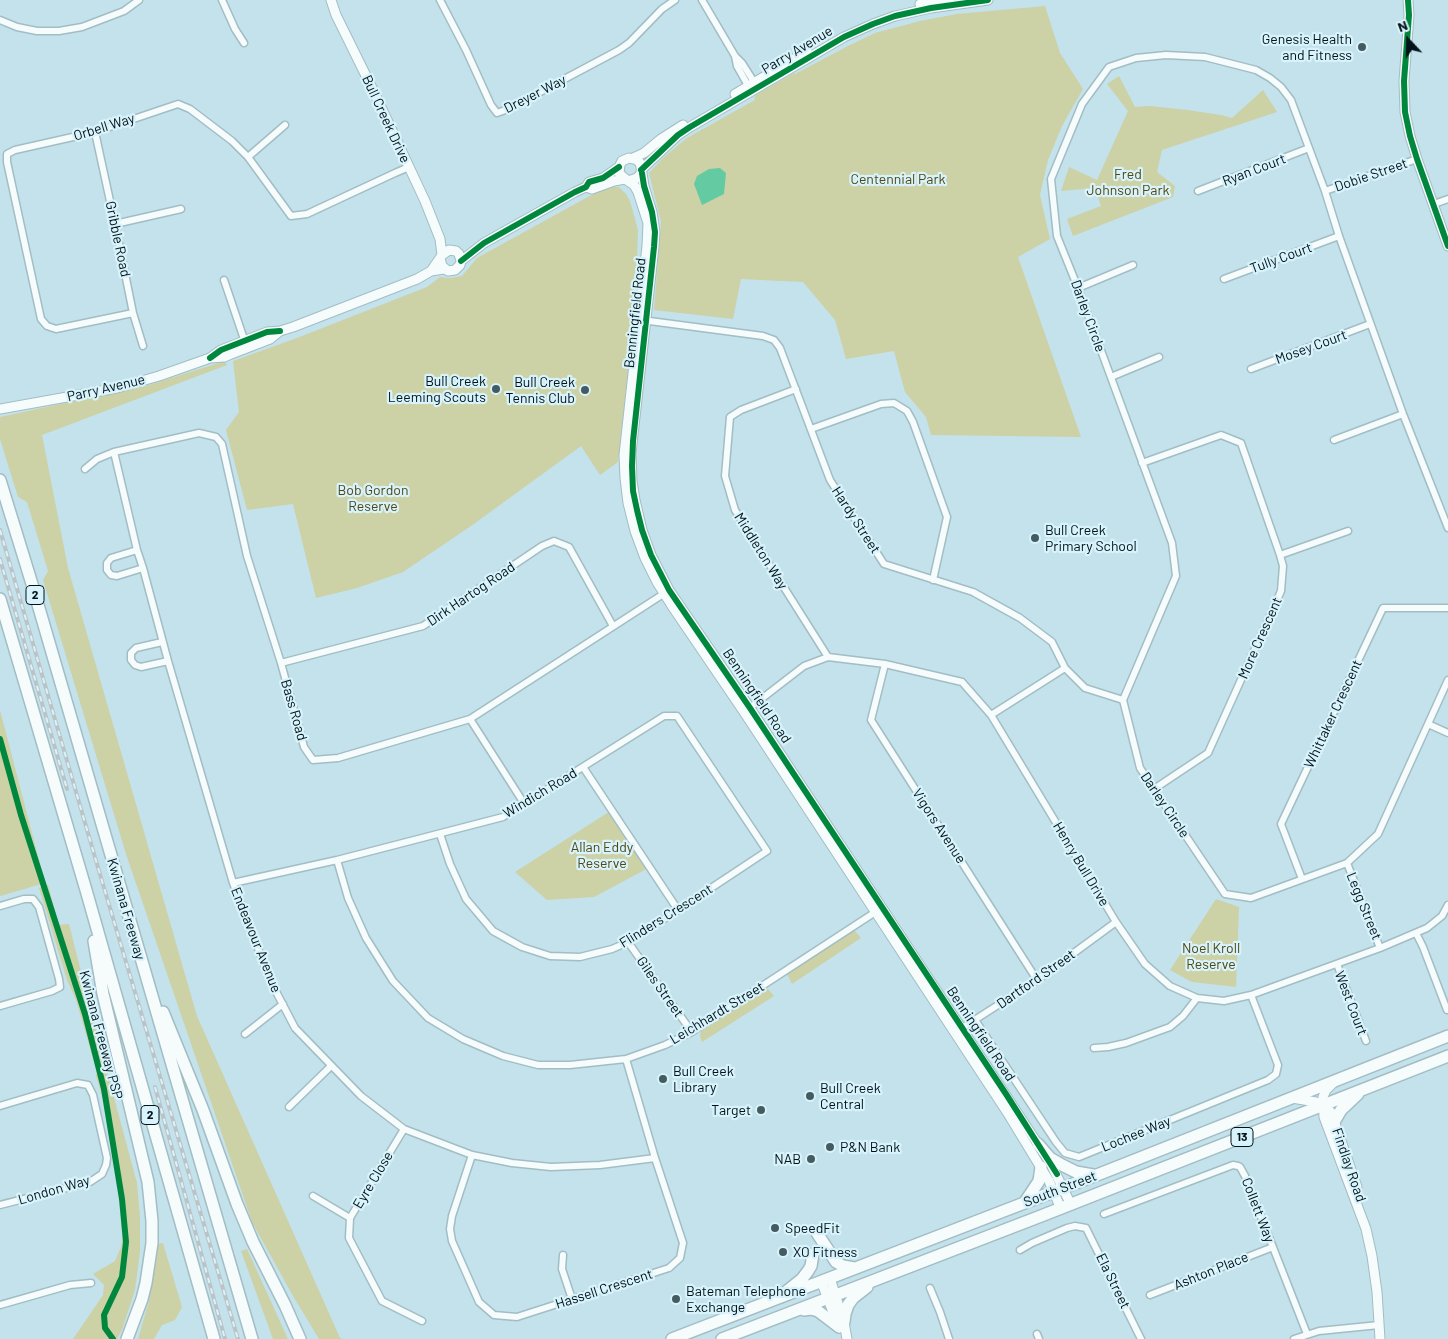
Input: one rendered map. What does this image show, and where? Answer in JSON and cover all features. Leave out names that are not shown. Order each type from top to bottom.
[{"type":"highway","name":"Kwinana Freeway","points":[[0,480],[252,1339]]},
{"type":"highway","name":"2","points":[[0,599],[86,890],[214,1339]]},
{"type":"highway","points":[[86,890],[103,994],[148,1182],[152,1221],[152,1243],[146,1283],[127,1339]]},
{"type":"highway","points":[[140,958],[203,1110],[240,1212],[300,1339]]},
{"type":"highway","name":"South Street","points":[[672,1339],[700,1334],[780,1297],[825,1279],[1096,1175],[1448,1036]]},
{"type":"highway","name":"South Street","points":[[722,1339],[1066,1207],[1448,1056]]},
{"type":"highway","points":[[1334,1122],[1341,1110],[1364,1089]]},
{"type":"highway","points":[[1038,1144],[1050,1158],[1062,1165],[1076,1172],[1096,1175]]},
{"type":"highway","points":[[1024,1202],[1038,1181],[1041,1167]]},
{"type":"highway","points":[[817,1233],[836,1262],[843,1266],[854,1268]]},
{"type":"highway","points":[[780,1297],[802,1279],[811,1266],[813,1254]]},
{"type":"highway","points":[[844,1331],[845,1314],[848,1305],[873,1281]]},
{"type":"highway","points":[[285,1305],[306,1339]]},
{"type":"highway","points":[[795,1311],[815,1310],[844,1331]]},
{"type":"main road","name":"Bull Creek Drive","points":[[331,0],[336,15],[425,201],[447,254]]},
{"type":"main road","name":"Parry Avenue","points":[[0,409],[117,388],[159,376],[210,358],[221,350],[246,344],[268,332],[280,331],[356,303],[431,271],[455,270],[461,261],[484,243],[586,187],[589,182],[603,178],[619,167],[625,159],[644,153],[673,131],[828,45],[860,29],[895,16],[950,0]]},
{"type":"main road","name":"Parry Avenue","points":[[935,3],[988,0]]},
{"type":"main road","points":[[1408,0],[1409,14],[1404,81],[1405,112],[1417,159],[1448,246]]},
{"type":"main road","name":"Parry Avenue","points":[[586,187],[592,189],[614,181],[637,178],[678,135],[753,87]]},
{"type":"main road","points":[[633,158],[640,163],[642,171]]},
{"type":"main road","points":[[619,167],[619,173],[627,180]]},
{"type":"main road","name":"Benningfield Road","points":[[642,171],[655,232],[643,320]]},
{"type":"main road","name":"Benningfield Road","points":[[627,180],[634,185],[638,192],[648,223],[643,320],[632,447],[632,481],[642,530],[654,562],[667,592],[879,909],[958,1031],[1041,1167],[1059,1189]]},
{"type":"main road","name":"Parry Avenue","points":[[447,254],[484,243]]},
{"type":"main road","points":[[444,269],[440,263],[447,254]]},
{"type":"main road","points":[[431,271],[447,254],[459,254],[461,261]]},
{"type":"main road","name":"Benningfield Road","points":[[958,1031],[1051,1164],[1066,1207]]},
{"type":"main road","points":[[1289,1098],[1307,1100],[1322,1105],[1326,1090],[1336,1079]]},
{"type":"main road","name":"Findlay Road","points":[[1322,1105],[1331,1112],[1361,1196],[1376,1286],[1380,1339]]},
{"type":"main road","name":"Findlay Road","points":[[1322,1105],[1324,1117],[1366,1228]]},
{"type":"main road","points":[[825,1279],[844,1331]]},
{"type":"street","points":[[0,23],[36,31],[82,28],[124,11],[140,0]]},
{"type":"street","points":[[222,0],[235,29],[244,43]]},
{"type":"street","name":"Dreyer Way","points":[[440,0],[466,50],[491,106],[497,113],[508,109],[629,44],[662,9],[675,0]]},
{"type":"street","points":[[702,0],[735,56],[737,66],[753,87]]},
{"type":"street","name":"Darley Circle","points":[[1448,528],[1446,518],[1403,414],[1291,100],[1281,87],[1256,70],[1204,57],[1166,55],[1136,58],[1109,67],[1082,104],[1051,179],[1057,236],[1172,543],[1176,576],[1123,700],[1140,768],[1225,894],[1251,898],[1347,863],[1378,834],[1448,680]]},
{"type":"street","name":"Orbell Way","points":[[133,312],[56,329],[46,326],[41,319],[7,162],[7,154],[16,150],[95,132],[178,104],[190,108],[232,141],[248,157],[291,216],[307,214],[409,168]]},
{"type":"street","points":[[248,157],[284,125]]},
{"type":"street","name":"Gribble Road","points":[[95,132],[133,312],[143,346]]},
{"type":"street","name":"Ryan Court","points":[[1198,191],[1309,148]]},
{"type":"street","name":"Dobie Street","points":[[1325,191],[1417,159]]},
{"type":"street","points":[[1434,204],[1448,199]]},
{"type":"street","points":[[115,224],[182,209]]},
{"type":"street","name":"Tully Court","points":[[1224,279],[1339,236]]},
{"type":"street","points":[[1078,288],[1134,265]]},
{"type":"street","points":[[224,280],[246,344]]},
{"type":"street","name":"Hardy Street","points":[[643,320],[762,336],[774,340],[780,348],[830,480],[884,564],[973,592],[1020,618],[1052,642],[1065,668],[1084,688],[1123,700]]},
{"type":"street","name":"Mosey Court","points":[[1251,369],[1370,324]]},
{"type":"street","points":[[1111,377],[1159,357]]},
{"type":"street","name":"Middleton Way","points":[[796,390],[741,410],[730,417],[725,476],[735,510],[828,657]]},
{"type":"street","points":[[811,429],[881,404],[894,403],[907,410],[948,517],[933,580]]},
{"type":"street","points":[[1334,440],[1403,414]]},
{"type":"street","name":"Bass Road","points":[[85,469],[97,459],[114,452],[199,433],[216,437],[222,444],[247,556],[281,663],[304,747],[313,760],[338,758],[470,719],[667,592]]},
{"type":"street","name":"More Crescent","points":[[1142,463],[1221,435],[1241,443],[1283,566],[1280,591],[1208,753],[1154,789]]},
{"type":"street","name":"Endeavour Avenue","points":[[114,452],[137,550],[162,642],[233,883],[270,980],[295,1028],[360,1096],[404,1129],[472,1155],[512,1163],[551,1167],[600,1165],[655,1158]]},
{"type":"street","points":[[1280,555],[1348,531]]},
{"type":"street","name":"Dirk Hartog Road","points":[[281,663],[423,626],[542,546],[554,541],[569,547],[613,626]]},
{"type":"street","points":[[137,550],[111,558],[107,563],[107,570],[111,575],[118,576],[143,568]]},
{"type":"street","name":"Whittaker Crescent","points":[[1302,880],[1281,824],[1383,608],[1448,608]]},
{"type":"street","points":[[162,642],[136,648],[131,653],[131,660],[135,665],[141,667],[168,661]]},
{"type":"street","name":"Henry Bull Drive","points":[[747,710],[804,666],[828,657],[885,664],[962,682],[991,715],[1116,922],[1145,964],[1170,986],[1197,998],[1224,1001],[1251,995],[1337,964],[1427,928],[1442,916],[1448,905]]},
{"type":"street","name":"Vigors Avenue","points":[[885,664],[871,720],[1037,980]]},
{"type":"street","points":[[991,715],[1065,668]]},
{"type":"street","name":"Windich Road","points":[[233,883],[337,860],[504,817],[664,716],[676,716],[767,851]]},
{"type":"street","points":[[470,719],[524,804]]},
{"type":"street","points":[[1428,724],[1448,733]]},
{"type":"street","points":[[583,767],[678,910]]},
{"type":"street","name":"Flinders Crescent","points":[[440,834],[450,864],[466,899],[493,931],[522,947],[550,956],[580,957],[612,949],[628,942],[767,851]]},
{"type":"street","name":"Leichhardt Street","points":[[337,860],[348,898],[366,938],[393,980],[428,1018],[463,1040],[503,1056],[538,1065],[570,1065],[626,1059],[665,1045],[690,1033],[879,909]]},
{"type":"street","name":"Legg Street","points":[[1347,863],[1380,948]]},
{"type":"street","points":[[0,906],[24,899],[33,899],[39,907],[60,986],[52,991],[0,1006]]},
{"type":"street","name":"Dartford Street","points":[[958,1031],[1037,980],[1116,922]]},
{"type":"street","points":[[1416,933],[1423,946],[1447,1010]]},
{"type":"street","name":"Giles Street","points":[[628,942],[689,1028],[690,1033]]},
{"type":"street","name":"West Court","points":[[1337,964],[1366,1041]]},
{"type":"street","name":"Lochee Way","points":[[976,1020],[1056,1142],[1065,1153],[1079,1157],[1268,1080],[1276,1074],[1278,1066],[1251,995]]},
{"type":"street","points":[[1094,1048],[1126,1043],[1170,1027],[1183,1016],[1197,998]]},
{"type":"street","points":[[245,1034],[283,1004]]},
{"type":"street","name":"Hassell Crescent","points":[[472,1155],[452,1216],[450,1229],[452,1241],[479,1302],[494,1315],[517,1317],[669,1268],[680,1258],[683,1243],[655,1158],[626,1059]]},
{"type":"street","points":[[289,1107],[331,1066]]},
{"type":"street","name":"London Way","points":[[0,1106],[77,1083],[88,1085],[94,1094],[107,1158],[102,1174],[90,1182],[0,1205]]},
{"type":"street","name":"Eyre Close","points":[[404,1129],[350,1218],[349,1238],[382,1301],[422,1321]]},
{"type":"street","name":"Collett Way","points":[[1104,1214],[1221,1169],[1236,1165],[1240,1167],[1307,1334]]},
{"type":"street","points":[[313,1196],[350,1218]]},
{"type":"street","name":"Ela Street","points":[[1020,1250],[1050,1235],[1075,1226],[1081,1226],[1088,1230],[1141,1339]]},
{"type":"street","name":"Ashton Place","points":[[1150,1295],[1272,1247]]},
{"type":"street","points":[[563,1255],[562,1269],[572,1298]]},
{"type":"street","points":[[0,1305],[70,1285],[92,1283]]},
{"type":"street","points":[[930,1288],[949,1339]]},
{"type":"street","points":[[1294,1339],[1319,1331],[1379,1325]]},
{"type":"green space","name":"Centennial Park","points":[[1045,6],[1060,53],[1083,89],[1062,126],[1048,160],[1040,195],[1050,239],[1018,257],[1081,437],[931,435],[926,417],[905,392],[894,351],[846,359],[835,320],[803,282],[741,279],[733,319],[654,310],[661,222],[649,173],[664,157],[687,138],[755,100],[756,95],[794,73],[875,33],[920,21],[957,14]]},
{"type":"green space","name":"Fred Johnson Park","points":[[1119,76],[1135,107],[1150,106],[1187,110],[1232,118],[1263,90],[1277,112],[1162,150],[1157,172],[1175,186],[1173,197],[1073,236],[1067,219],[1101,206],[1095,188],[1061,191],[1069,167],[1097,180],[1128,111],[1107,84]]},
{"type":"green space","name":"Bob Gordon Reserve","points":[[606,187],[619,187],[626,194],[630,201],[638,230],[630,323],[633,324],[618,462],[600,475],[581,446],[471,526],[403,572],[357,588],[316,598],[293,504],[247,510],[226,430],[239,412],[233,361],[427,287],[440,277],[462,276],[477,258]]},
{"type":"green space","points":[[225,361],[227,365],[42,435],[68,568],[197,1016],[340,1338],[344,1339],[319,1339],[252,1222],[126,854],[43,580],[48,571],[27,502],[18,497],[0,439],[0,417],[149,385]]},
{"type":"green space","points":[[0,710],[45,883],[0,896]]},
{"type":"green space","name":"Allan Eddy Reserve","points":[[612,810],[650,867],[594,897],[547,900],[515,872]]},
{"type":"green space","points":[[48,885],[59,925],[69,924],[137,1183],[140,1217],[140,1252],[135,1290],[122,1330],[117,1339],[73,1339],[103,1295],[104,1285],[93,1274],[115,1261],[121,1247],[126,1219],[104,1103],[96,1076],[97,1072],[76,1000],[67,980],[39,888]]},
{"type":"green space","name":"Noel Kroll Reserve","points":[[1216,899],[1239,907],[1236,987],[1192,982],[1170,970]]},
{"type":"green space","points":[[853,931],[861,938],[792,984],[787,974]]},
{"type":"green space","points":[[763,989],[768,989],[774,996],[702,1042],[701,1031]]},
{"type":"green space","points":[[163,1243],[182,1307],[175,1320],[162,1325],[154,1339],[138,1339],[149,1301],[157,1244]]},
{"type":"green space","points":[[247,1249],[288,1339],[273,1339],[241,1251]]},
{"type":"shaded area","points":[[720,168],[726,173],[724,194],[702,205],[694,184],[697,176],[709,169]]},
{"type":"railway","points":[[0,530],[238,1339]]},
{"type":"railway","points":[[0,559],[67,789]]},
{"type":"railway","points":[[155,1087],[225,1339]]},
{"type":"cycle path","points":[[641,170],[678,135],[690,127],[844,37],[895,16],[931,8],[988,0]]},
{"type":"cycle path","points":[[1408,0],[1409,15],[1404,81],[1405,112],[1417,159],[1448,246]]},
{"type":"cycle path","points":[[461,261],[484,243],[586,187],[589,182],[603,178],[619,167]]},
{"type":"cycle path","points":[[642,173],[655,232],[632,466],[633,491],[637,510],[651,555],[669,590],[750,708],[1057,1174]]},
{"type":"cycle path","points":[[210,358],[221,350],[267,332],[280,331]]},
{"type":"cycle path","name":"Kwinana Freeway PSP","points":[[0,739],[21,815],[85,1014],[104,1089],[122,1199],[126,1242],[122,1277],[104,1315],[105,1328],[113,1339]]},
{"type":"place","name":"Genesis Health and Fitness","points":[[1362,47]]},
{"type":"place","name":"Bull Creek Leeming Scouts","points":[[496,389]]},
{"type":"place","name":"Bull Creek Tennis Club","points":[[585,390]]},
{"type":"place","name":"Bull Creek Primary School","points":[[1035,538]]},
{"type":"place","name":"Bull Creek Library","points":[[663,1079]]},
{"type":"place","name":"Bull Creek Central","points":[[810,1096]]},
{"type":"place","name":"Target","points":[[761,1110]]},
{"type":"place","name":"P&N Bank","points":[[830,1147]]},
{"type":"place","name":"NAB","points":[[811,1159]]},
{"type":"place","name":"SpeedFit","points":[[775,1228]]},
{"type":"place","name":"XO Fitness","points":[[783,1252]]},
{"type":"place","name":"Bateman Telephone Exchange","points":[[676,1299]]}]
